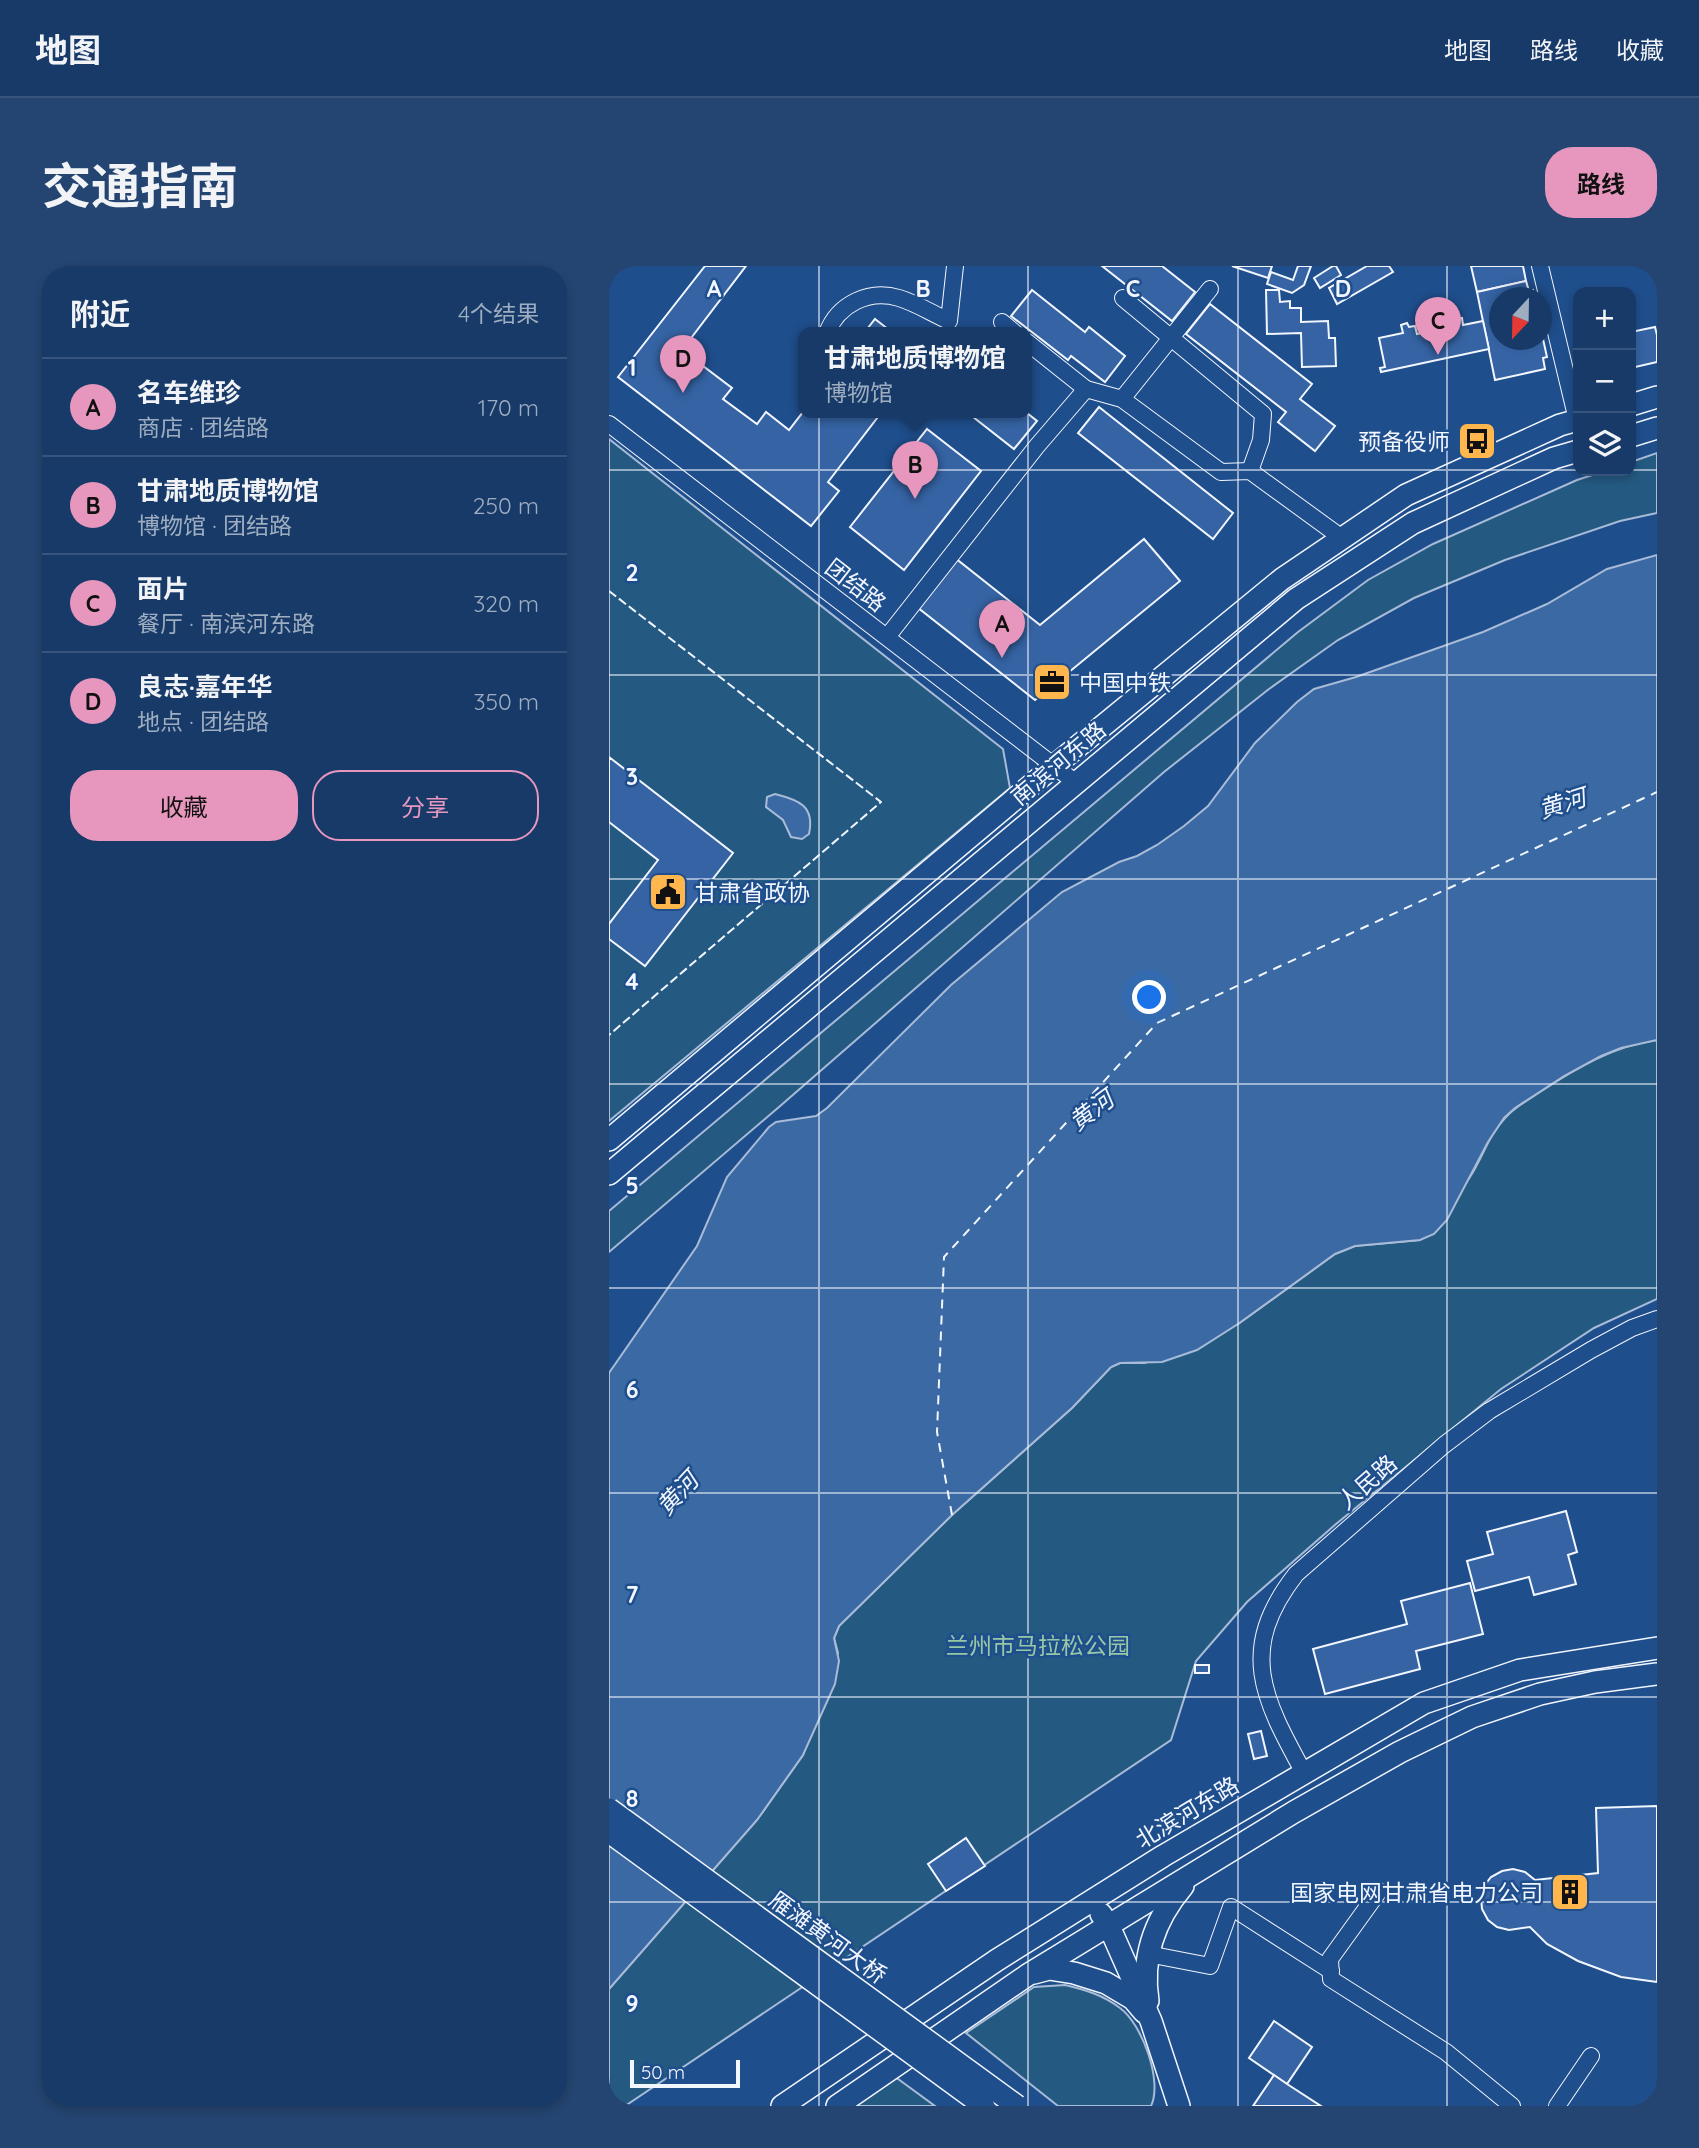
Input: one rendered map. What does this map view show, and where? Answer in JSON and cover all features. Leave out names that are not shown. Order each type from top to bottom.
[{"type":"main road","points":[[1636,403],[1657,397]]},
{"type":"main road","name":"南滨河东路","points":[[609,1140],[1054,766],[1282,579],[1406,495],[1573,421]]},
{"type":"main road","points":[[1636,434],[1657,428]]},
{"type":"main road","name":"南滨河东路","points":[[609,1174],[1075,782],[1307,592],[1413,523],[1554,458],[1573,452]]},
{"type":"main road","name":"北滨河东路","points":[[782,2106],[997,1960],[1092,1900],[1424,1703],[1520,1670],[1657,1648]]},
{"type":"main road","points":[[837,2106],[1029,1974],[1294,1812],[1377,1765],[1472,1717],[1551,1692],[1595,1682],[1657,1674]]},
{"type":"main road","name":"雁滩黄河大桥","points":[[609,1809],[1017,2106]]},
{"type":"main road","name":"雁滩黄河大桥","points":[[609,1832],[984,2106]]},
{"type":"main road","points":[[1151,2021],[1146,1969],[1150,1945],[1163,1914],[1191,1876]]},
{"type":"main road","points":[[1092,1900],[1109,1926],[1151,2021],[1174,2101]]},
{"type":"main road","points":[[1029,1974],[1049,1969],[1106,1983],[1133,1999],[1151,2021]]},
{"type":"street","points":[[831,327],[846,306],[873,295],[898,298],[949,321],[955,266]]},
{"type":"street","points":[[1540,266],[1576,413]]},
{"type":"street","points":[[1122,399],[1210,289]]},
{"type":"street","points":[[1123,298],[1263,414],[1261,440],[1250,471]]},
{"type":"street","points":[[1002,322],[1008,327]]},
{"type":"street","points":[[1032,346],[1086,389],[1122,399],[1221,472],[1250,471],[1342,538]]},
{"type":"street","points":[[887,637],[1037,446],[1086,389]]},
{"type":"street","name":"团结路","points":[[609,424],[1075,782]]},
{"type":"street","name":"人民路","points":[[1304,1773],[1269,1703],[1261,1658],[1263,1633],[1282,1592],[1297,1574],[1444,1446],[1489,1411],[1591,1350],[1632,1328],[1657,1319]]},
{"type":"street","points":[[1380,1892],[1330,1959],[1331,1979],[1446,2052],[1512,2106]]},
{"type":"street","points":[[1148,1954],[1210,1966],[1231,1907],[1331,1971]]},
{"type":"street","points":[[1557,2106],[1591,2056]]},
{"type":"green space","points":[[609,439],[1003,749],[1010,788],[609,1121]]},
{"type":"green space","points":[[1657,453],[1657,513],[1620,521],[1505,560],[1414,598],[1338,640],[1269,689],[1164,772],[609,1252],[609,1211],[1298,632],[1368,580],[1433,544],[1577,480],[1589,476],[1636,476],[1636,460]]},
{"type":"green space","name":"兰州市马拉松公园","points":[[1657,1040],[1657,1299],[1594,1328],[1501,1389],[1336,1524],[1247,1602],[1196,1661],[1171,1740],[625,2106],[609,2106],[609,1989],[757,1820],[803,1755],[838,1653],[834,1638],[839,1626],[952,1515],[1072,1408],[1111,1367],[1120,1363],[1145,1363],[1238,1324],[1335,1254],[1355,1246],[1420,1240],[1464,1185],[1495,1131],[1513,1110],[1595,1059],[1625,1047]]},
{"type":"green space","points":[[1065,1985],[1107,2000],[1120,2008],[1136,2027],[1143,2039],[1152,2068],[1154,2095],[1151,2106],[1058,2106],[966,2033],[1034,1987]]},
{"type":"green space","points":[[894,2076],[935,2106],[841,2106]]},
{"type":"water","name":"黄河","points":[[1657,555],[1657,1040],[1621,1048],[1601,1056],[1515,1108],[1504,1118],[1488,1142],[1447,1220],[1434,1234],[1420,1240],[1355,1246],[1335,1254],[1197,1350],[1162,1362],[1120,1363],[1111,1367],[1072,1408],[952,1515],[839,1626],[834,1638],[839,1661],[835,1684],[803,1755],[757,1820],[609,1989],[609,1373],[697,1246],[727,1177],[776,1122],[816,1116],[827,1108],[951,985],[1062,892],[1119,862],[1137,856],[1184,826],[1208,806],[1255,743],[1314,689],[1483,632],[1547,604],[1607,569]]},
{"type":"water","points":[[775,794],[803,806],[810,817],[809,834],[802,839],[791,837],[783,820],[766,807],[767,797]]},
{"type":"building","points":[[705,266],[746,266],[682,350],[732,388],[723,399],[757,424],[766,412],[789,430],[798,418],[877,418],[828,482],[839,491],[811,526],[618,377]]},
{"type":"building","points":[[1102,266],[1162,266],[1195,292],[1172,321]]},
{"type":"building","points":[[1232,266],[1272,266],[1268,278]]},
{"type":"building","points":[[1298,266],[1311,266],[1304,285],[1292,293],[1267,284],[1271,272],[1293,280]]},
{"type":"building","points":[[1336,266],[1341,275],[1320,288],[1314,278]]},
{"type":"building","points":[[1367,266],[1389,266],[1393,272],[1337,304],[1329,288]]},
{"type":"building","points":[[1471,266],[1523,266],[1526,281],[1489,287],[1489,289],[1477,292]]},
{"type":"building","points":[[1526,281],[1528,287],[1499,287]]},
{"type":"building","points":[[1489,289],[1489,350],[1545,350],[1547,357],[1543,358],[1545,369],[1495,380],[1477,292]]},
{"type":"building","points":[[1032,290],[1085,332],[1089,327],[1125,356],[1105,382],[1071,356],[1068,360],[1032,332],[1032,327],[1025,327],[1011,316]]},
{"type":"building","points":[[1266,290],[1279,290],[1280,302],[1290,301],[1290,308],[1301,308],[1301,322],[1328,321],[1329,338],[1335,338],[1336,366],[1302,367],[1301,333],[1267,334]]},
{"type":"building","points":[[1210,304],[1312,384],[1300,399],[1335,426],[1315,451],[1278,422],[1286,412],[1186,334]]},
{"type":"building","points":[[1456,315],[1457,319],[1462,318],[1463,325],[1483,321],[1489,349],[1381,372],[1380,368],[1385,367],[1379,338],[1403,333],[1401,325],[1407,323],[1409,327],[1415,326],[1417,334],[1448,327],[1446,317]]},
{"type":"building","points":[[875,319],[885,327],[869,327]]},
{"type":"building","points":[[1655,327],[1657,362],[1636,367],[1636,331]]},
{"type":"building","points":[[1099,407],[1233,513],[1213,539],[1078,433]]},
{"type":"building","points":[[1032,417],[1037,421],[1014,449],[974,418]]},
{"type":"building","points":[[927,429],[981,471],[904,570],[850,527]]},
{"type":"building","points":[[1144,539],[1180,581],[1035,700],[917,607],[955,558],[1040,625]]},
{"type":"building","name":"甘肃省政协","points":[[609,757],[733,853],[645,966],[609,939],[609,924],[658,860],[609,822]]},
{"type":"building","points":[[1566,1511],[1577,1552],[1568,1555],[1576,1584],[1534,1595],[1529,1577],[1475,1591],[1467,1561],[1493,1554],[1487,1532]]},
{"type":"building","points":[[1470,1583],[1483,1634],[1416,1651],[1420,1669],[1325,1694],[1313,1649],[1407,1624],[1401,1601]]},
{"type":"building","points":[[1195,1665],[1209,1665],[1209,1673],[1195,1673]]},
{"type":"building","points":[[1261,1731],[1267,1756],[1254,1759],[1248,1734]]},
{"type":"building","name":"国家电网甘肃省电力公司","points":[[1657,1806],[1657,1982],[1621,1977],[1578,1961],[1547,1944],[1530,1927],[1509,1930],[1497,1927],[1488,1920],[1482,1909],[1481,1898],[1484,1886],[1491,1877],[1513,1869],[1525,1872],[1535,1880],[1598,1873],[1596,1808]]},
{"type":"building","points":[[966,1838],[985,1866],[946,1891],[928,1864]]},
{"type":"building","points":[[1274,2021],[1312,2047],[1287,2084],[1249,2058]]},
{"type":"building","points":[[1274,2075],[1287,2084],[1321,2106],[1253,2106]]},
{"type":"ferry route","points":[[952,1515],[937,1432],[944,1257],[1157,1023],[1657,792]]},
{"type":"fence","points":[[609,591],[881,802],[609,1035]]},
{"type":"place","name":"面片","points":[[1438,355]]},
{"type":"place","name":"良志·嘉年华","points":[[683,393]]},
{"type":"place","name":"预备役师","points":[[1477,441]]},
{"type":"place","name":"甘肃地质博物馆","points":[[915,499]]},
{"type":"place","name":"名车维珍","points":[[1002,658]]},
{"type":"place","name":"中国中铁","points":[[1052,682]]},
{"type":"place","name":"甘肃省政协","points":[[668,892]]},
{"type":"place","name":"国家电网甘肃省电力公司","points":[[1570,1892]]}]
